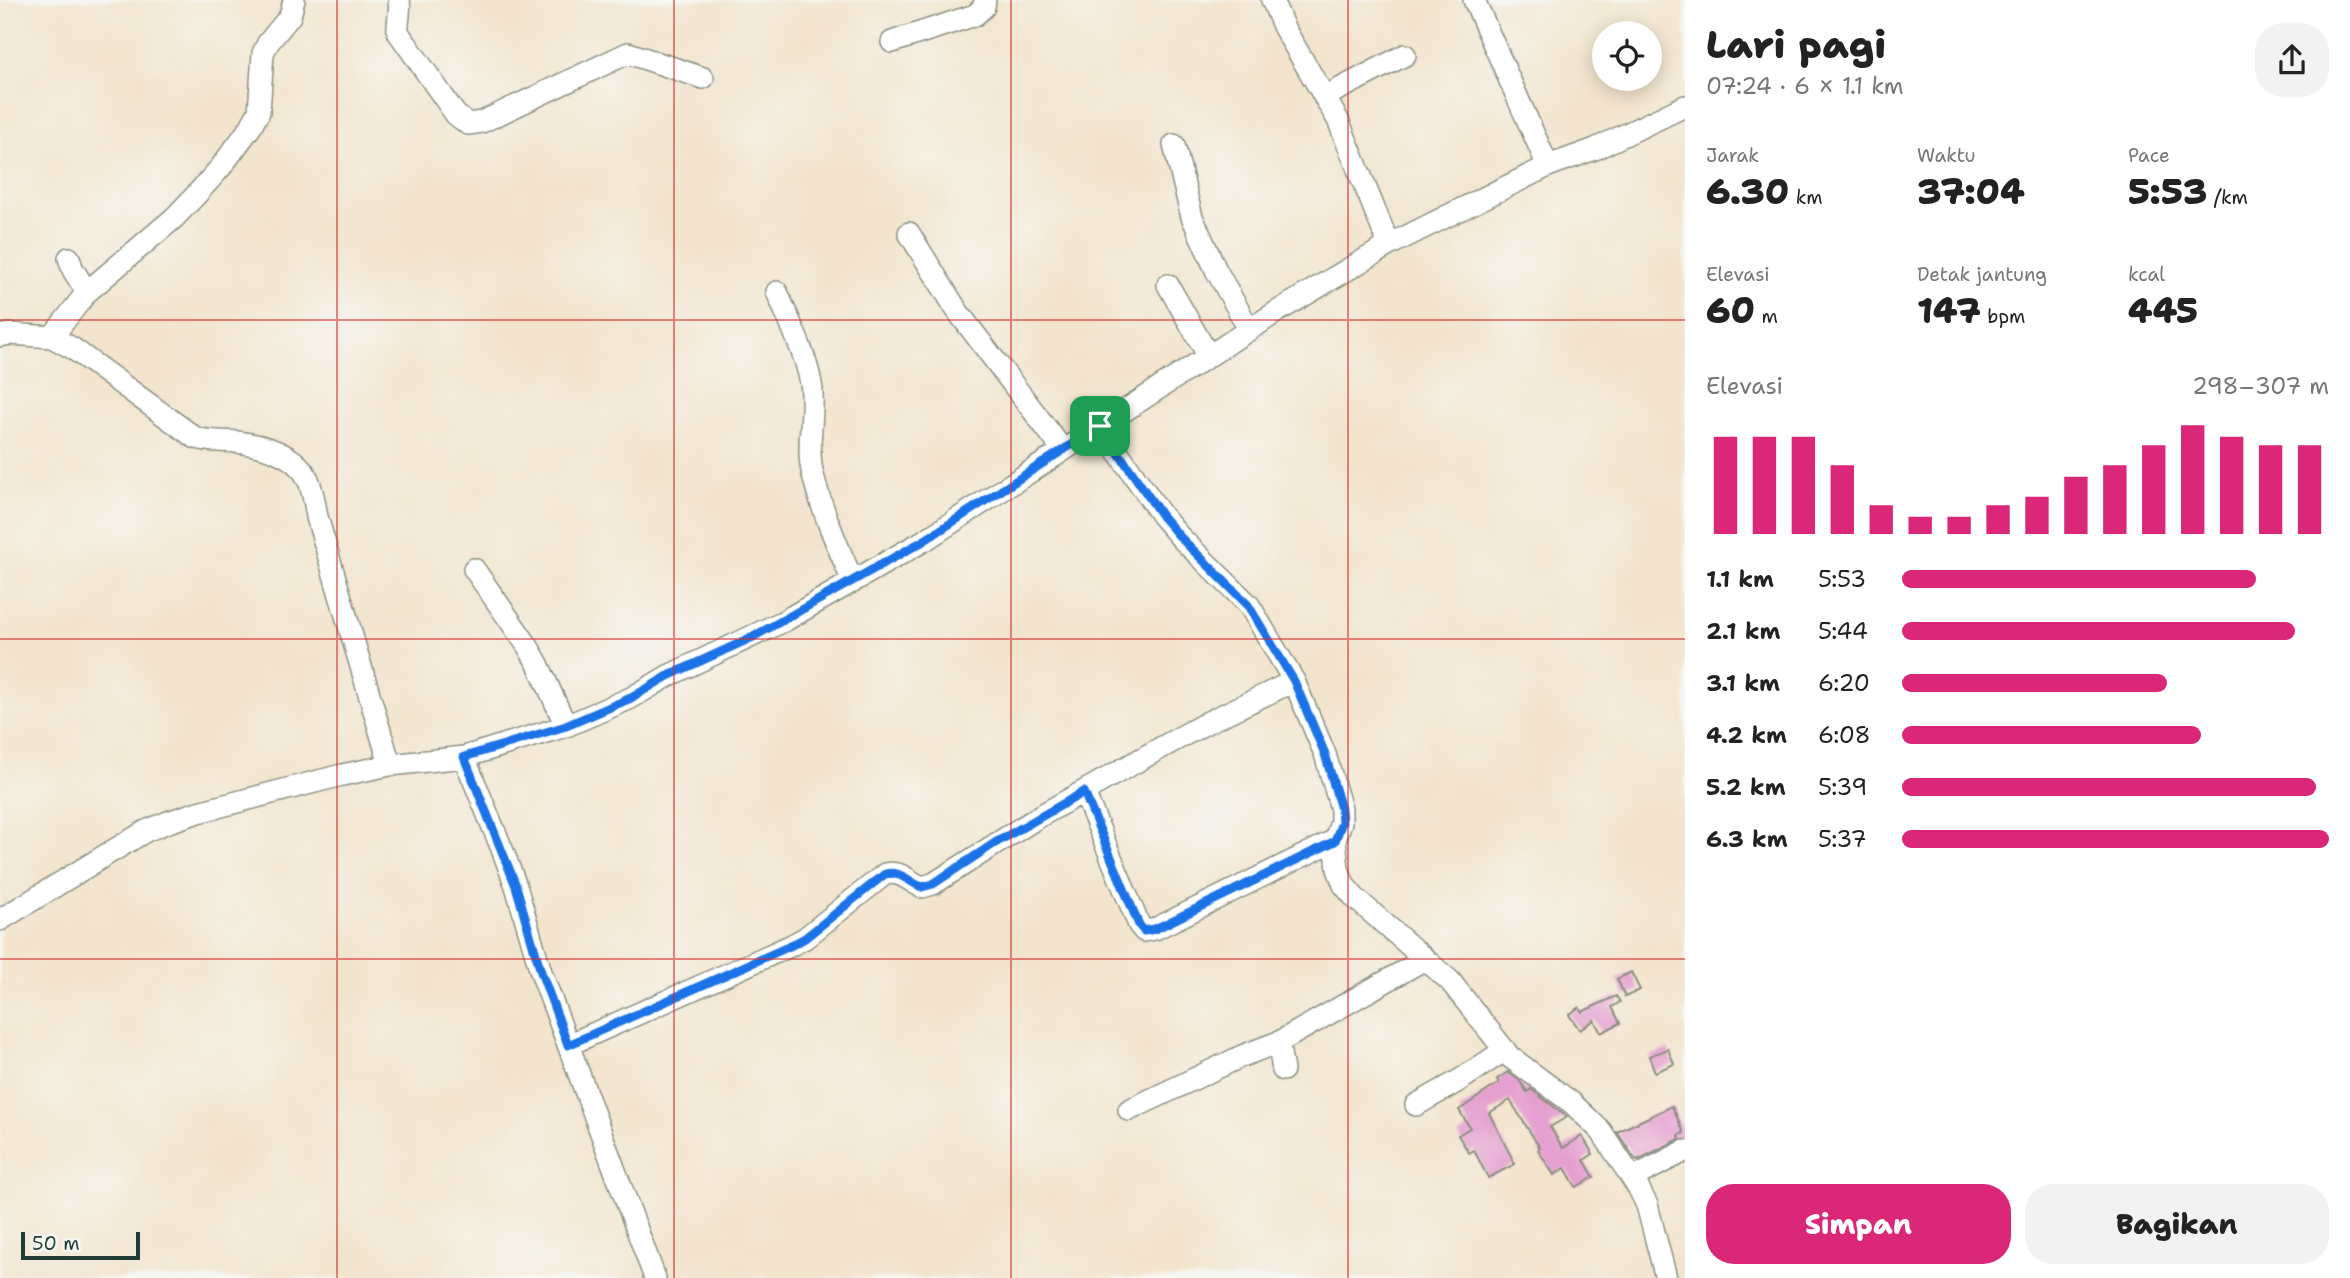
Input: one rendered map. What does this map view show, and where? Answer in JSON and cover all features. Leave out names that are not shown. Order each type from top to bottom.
[{"type":"street","points":[[52,337],[86,292],[173,218],[221,167],[250,128],[258,112],[263,52],[290,16],[294,0]]},
{"type":"street","points":[[400,0],[398,32],[456,116],[468,124],[482,122],[628,53],[703,78]]},
{"type":"street","points":[[892,42],[975,15],[984,7],[985,0]]},
{"type":"street","points":[[1272,0],[1284,28],[1338,120],[1389,245]]},
{"type":"street","points":[[1474,0],[1548,166]]},
{"type":"street","points":[[1324,97],[1405,55]]},
{"type":"street","points":[[0,920],[146,831],[168,822],[342,775],[390,765],[464,757],[566,726],[631,698],[668,676],[751,638],[925,540],[1208,355],[1389,245],[1548,166],[1595,149],[1685,106]]},
{"type":"street","points":[[1174,145],[1192,217],[1216,270],[1249,329]]},
{"type":"street","points":[[909,233],[958,312],[1063,450]]},
{"type":"street","points":[[69,258],[86,292]]},
{"type":"street","points":[[1168,285],[1208,355]]},
{"type":"street","points":[[777,292],[802,354],[811,385],[812,474],[853,582]]},
{"type":"street","points":[[0,336],[10,334],[52,337],[72,348],[194,437],[206,442],[256,445],[278,452],[298,465],[307,478],[390,765]]},
{"type":"street","points":[[1100,426],[1162,516],[1248,605],[1294,681],[1325,754],[1341,809],[1342,822],[1335,841],[1338,869],[1344,885],[1461,993],[1505,1050],[1522,1067],[1586,1116],[1601,1131],[1647,1205],[1666,1278]]},
{"type":"street","points":[[474,569],[527,645],[566,726]]},
{"type":"street","points":[[568,1045],[805,938],[885,874],[901,874],[922,887],[933,884],[995,843],[1208,722],[1294,681]]},
{"type":"street","points":[[464,757],[516,886],[541,972],[655,1278]]},
{"type":"street","points":[[1084,792],[1139,925],[1144,931],[1155,929],[1335,841]]},
{"type":"street","points":[[1129,1110],[1242,1056],[1281,1041],[1425,959]]},
{"type":"street","points":[[1281,1041],[1279,1047],[1283,1070]]},
{"type":"street","points":[[1416,1105],[1505,1050]]},
{"type":"street","points":[[1632,1178],[1685,1151]]},
{"type":"building","points":[[1631,972],[1640,990],[1625,997],[1617,979]]},
{"type":"building","points":[[1616,996],[1620,1002],[1612,1007],[1620,1023],[1601,1033],[1594,1020],[1580,1030],[1569,1015],[1579,1007],[1582,1012]]},
{"type":"building","points":[[1668,1049],[1674,1064],[1655,1072],[1649,1056]]},
{"type":"building","points":[[1508,1072],[1519,1080],[1527,1092],[1531,1089],[1567,1117],[1550,1127],[1563,1148],[1582,1136],[1593,1154],[1584,1160],[1594,1177],[1576,1187],[1565,1168],[1554,1175],[1510,1100],[1489,1113],[1515,1164],[1488,1178],[1474,1150],[1469,1153],[1458,1135],[1470,1128],[1459,1110],[1499,1083],[1497,1079]]},
{"type":"building","points":[[1672,1106],[1684,1133],[1679,1135],[1680,1139],[1638,1160],[1635,1159],[1617,1132]]},
{"type":"route","points":[[1100,426],[1162,516],[1248,605],[1294,681],[1325,754],[1341,809],[1342,822],[1335,841],[1155,929],[1144,931],[1139,925],[1084,792],[995,843],[928,887],[918,886],[901,874],[885,874],[805,938],[568,1045],[541,972],[516,886],[464,757],[566,726],[631,698],[668,676],[784,621],[925,540],[1100,426]]}]
